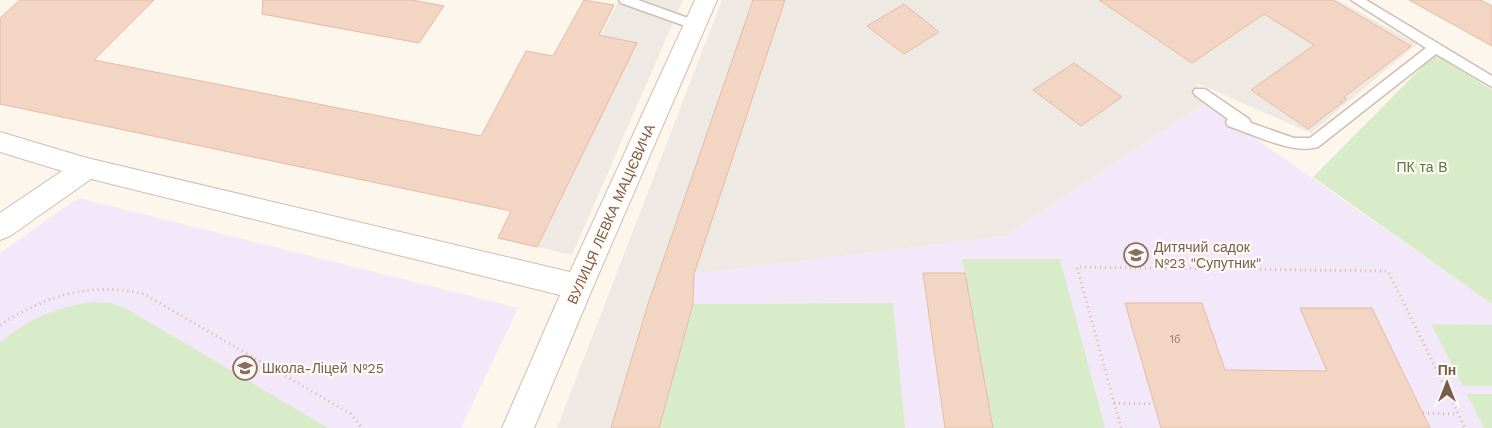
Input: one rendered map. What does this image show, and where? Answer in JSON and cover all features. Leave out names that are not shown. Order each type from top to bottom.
[{"type":"street","name":"ВУЛИЦЯ ЛЕВКА МАЦІЄВИЧА","points":[[518,428],[578,286],[706,0]]},
{"type":"street","points":[[0,142],[87,168],[578,286]]},
{"type":"street","points":[[0,228],[87,168]]},
{"type":"lane","points":[[625,0],[695,25]]},
{"type":"lane","points":[[1357,0],[1492,82]]},
{"type":"lane","points":[[1233,122],[1294,143],[1313,143],[1436,47]]},
{"type":"lane","points":[[1200,92],[1252,128]]},
{"type":"path","points":[[1121,428],[1077,267],[1388,271],[1465,428]]},
{"type":"path","points":[[0,325],[28,308],[59,295],[92,289],[128,289],[144,294],[352,414],[362,428]]},
{"type":"path","points":[[1114,403],[1154,404]]},
{"type":"path","points":[[1423,413],[1458,414]]},
{"type":"shaded area","points":[[619,0],[683,0],[572,255],[498,238]]},
{"type":"shaded area","points":[[722,0],[1338,0],[1417,44],[1311,133],[1197,83],[1205,103],[1006,236],[695,274],[693,304],[659,428],[557,428]]},
{"type":"shaded area","name":"Дитячий садок №23 \"Супутник\"","points":[[1205,103],[1492,304],[1492,428],[659,428],[693,304],[694,274],[1006,236]]},
{"type":"shaded area","name":"Школа-Ліцей №25","points":[[78,198],[518,308],[461,428],[0,428],[0,253]]},
{"type":"green space","name":"ПК та В","points":[[1435,54],[1492,90],[1492,304],[1313,177]]},
{"type":"green space","points":[[962,259],[1060,259],[1105,428],[993,428]]},
{"type":"green space","points":[[94,302],[111,303],[127,309],[328,428],[0,428],[0,343],[21,327],[44,315],[56,310]]},
{"type":"green space","points":[[893,303],[905,428],[659,428],[693,304]]},
{"type":"green space","points":[[1431,324],[1492,325],[1492,386],[1463,386]]},
{"type":"green space","points":[[1467,394],[1492,394],[1492,428],[1484,428]]},
{"type":"building","points":[[20,0],[154,0],[94,60],[481,136],[526,51],[553,56],[584,0],[614,5],[599,35],[637,43],[537,247],[498,238],[511,211],[0,104],[0,18]]},
{"type":"building","points":[[263,0],[412,0],[444,6],[419,43],[262,14]]},
{"type":"building","points":[[753,0],[785,0],[694,274],[693,304],[659,428],[611,428],[648,304]]},
{"type":"building","points":[[1099,0],[1333,0],[1411,46],[1344,97],[1347,99],[1308,129],[1251,90],[1314,45],[1264,14],[1192,63]]},
{"type":"building","points":[[1409,0],[1481,0],[1492,6],[1492,46]]},
{"type":"building","points":[[904,4],[939,32],[904,54],[867,26]]},
{"type":"building","points":[[1074,63],[1122,97],[1081,126],[1033,90]]},
{"type":"building","points":[[923,273],[965,273],[993,428],[945,428]]},
{"type":"building","points":[[1125,303],[1202,303],[1225,370],[1327,371],[1300,308],[1372,308],[1430,428],[1161,428]]},
{"type":"place","name":"Дитячий садок №23 \"Супутник\"","points":[[1136,255]]},
{"type":"place","name":"Школа-Ліцей №25","points":[[245,368]]}]
